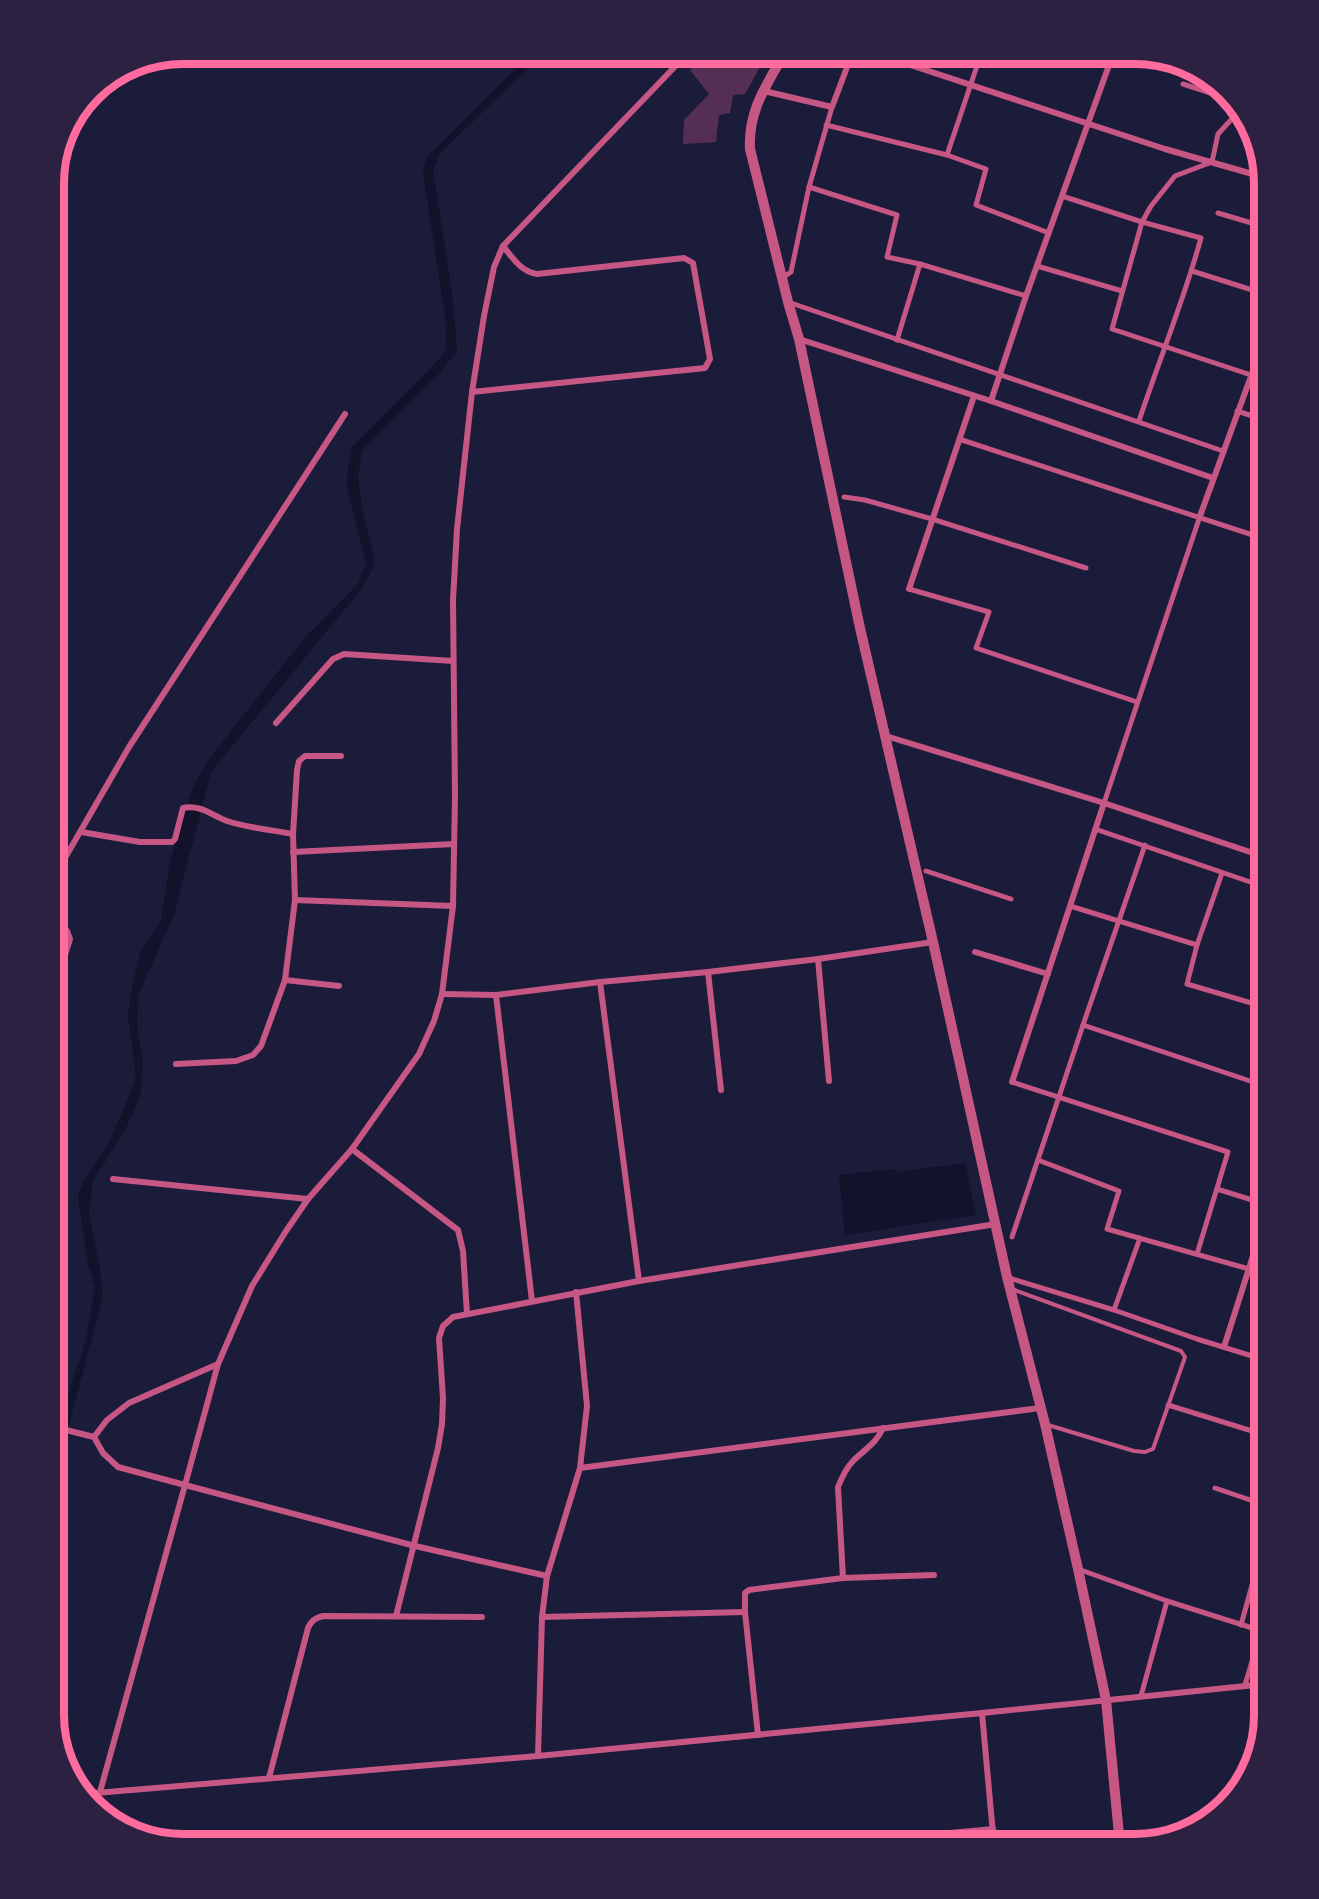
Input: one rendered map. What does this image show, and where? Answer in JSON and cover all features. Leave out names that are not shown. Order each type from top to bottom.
[{"type":"street","points":[[99,1792],[218,1365],[252,1286],[308,1199],[352,1149],[419,1054],[435,1021],[442,994],[453,906],[455,796],[453,600],[457,529],[472,392],[494,267],[503,246],[677,65]]},
{"type":"street","points":[[778,65],[754,113],[749,131],[750,149],[799,339],[860,628],[933,942],[1007,1277],[1045,1424],[1078,1569],[1106,1700],[1119,1834]]},
{"type":"street","points":[[782,278],[791,272],[808,187],[826,125],[848,65]]},
{"type":"street","points":[[911,65],[1165,149],[1253,174]]},
{"type":"street","points":[[947,155],[977,65]]},
{"type":"street","points":[[991,401],[1109,65]]},
{"type":"street","points":[[1183,84],[1213,93]]},
{"type":"street","points":[[764,91],[832,107]]},
{"type":"street","points":[[1212,162],[1218,134],[1234,117]]},
{"type":"street","points":[[826,125],[947,155],[987,169],[976,206],[1049,232]]},
{"type":"street","points":[[1212,162],[1175,176],[1151,206],[1142,222],[1112,329],[1251,375]]},
{"type":"street","points":[[808,187],[897,215],[887,257],[920,264],[1026,296]]},
{"type":"street","points":[[1062,196],[1201,238],[1192,271],[1163,347],[1139,422]]},
{"type":"street","points":[[1218,213],[1254,224]]},
{"type":"street","points":[[472,392],[705,368],[710,359],[693,263],[689,260],[684,258],[537,274],[520,268],[503,246]]},
{"type":"street","points":[[897,340],[920,264]]},
{"type":"street","points":[[1037,266],[1122,291]]},
{"type":"street","points":[[1192,271],[1254,291]]},
{"type":"street","points":[[788,302],[1223,451]]},
{"type":"street","points":[[799,339],[991,401],[1213,478]]},
{"type":"street","points":[[1197,1254],[1228,1152],[1012,1082],[1137,702],[1213,478],[1254,367]]},
{"type":"street","points":[[974,396],[909,589],[989,612],[976,648],[1137,702]]},
{"type":"street","points":[[1237,411],[1254,416]]},
{"type":"street","points":[[65,859],[129,747],[345,414]]},
{"type":"street","points":[[959,439],[1254,535]]},
{"type":"street","points":[[844,498],[865,500],[932,519],[1086,568]]},
{"type":"street","points":[[276,723],[333,659],[344,654],[453,661]]},
{"type":"street","points":[[886,735],[1104,802],[1254,853]]},
{"type":"street","points":[[176,1064],[237,1061],[253,1055],[261,1046],[285,980],[295,900],[293,834],[299,761],[305,756],[340,756]]},
{"type":"street","points":[[81,832],[140,842],[172,842],[175,839],[183,808],[188,807],[212,812],[226,820],[293,834]]},
{"type":"street","points":[[1095,829],[1254,883]]},
{"type":"street","points":[[293,852],[454,844]]},
{"type":"street","points":[[1012,1237],[1145,845]]},
{"type":"street","points":[[926,871],[1011,899]]},
{"type":"street","points":[[1222,873],[1197,945],[1187,984],[1254,1004]]},
{"type":"street","points":[[295,900],[453,906]]},
{"type":"street","points":[[1070,906],[1197,945]]},
{"type":"street","points":[[64,956],[70,939],[65,929]]},
{"type":"street","points":[[442,994],[496,995],[818,959],[933,942]]},
{"type":"street","points":[[975,952],[1048,974]]},
{"type":"street","points":[[818,959],[829,1081]]},
{"type":"street","points":[[708,972],[721,1090]]},
{"type":"street","points":[[285,980],[339,986]]},
{"type":"street","points":[[600,982],[639,1281]]},
{"type":"street","points":[[496,995],[532,1301]]},
{"type":"street","points":[[1083,1025],[1254,1082]]},
{"type":"street","points":[[352,1149],[458,1230],[464,1251],[467,1314]]},
{"type":"street","points":[[1038,1160],[1119,1191],[1107,1229],[1249,1269]]},
{"type":"street","points":[[113,1179],[308,1199]]},
{"type":"street","points":[[1217,1189],[1254,1201]]},
{"type":"street","points":[[396,1616],[415,1546],[442,1424],[443,1398],[439,1338],[443,1326],[453,1317],[639,1281],[996,1224]]},
{"type":"street","points":[[1113,1310],[1140,1238]]},
{"type":"street","points":[[1224,1347],[1254,1252]]},
{"type":"street","points":[[1007,1277],[1254,1357]]},
{"type":"street","points":[[538,1756],[542,1617],[547,1576],[580,1468],[587,1406],[576,1292]]},
{"type":"street","points":[[94,1437],[107,1420],[129,1403],[218,1365]]},
{"type":"street","points":[[1168,1405],[1254,1432]]},
{"type":"street","points":[[580,1468],[1040,1408]]},
{"type":"street","points":[[843,1578],[838,1487],[843,1474],[870,1448],[883,1428]]},
{"type":"street","points":[[64,1429],[94,1437],[103,1453],[118,1467],[415,1546],[547,1576]]},
{"type":"street","points":[[1215,1488],[1254,1501]]},
{"type":"street","points":[[1078,1569],[1254,1629]]},
{"type":"street","points":[[758,1735],[745,1593],[749,1590],[843,1578],[934,1575]]},
{"type":"street","points":[[1241,1625],[1254,1583]]},
{"type":"street","points":[[1141,1696],[1167,1601]]},
{"type":"street","points":[[542,1617],[745,1612]]},
{"type":"street","points":[[269,1779],[308,1628],[310,1622],[316,1617],[482,1617]]},
{"type":"street","points":[[1245,1685],[1254,1658]]},
{"type":"street","points":[[93,1793],[538,1756],[1254,1685]]},
{"type":"street","points":[[982,1713],[993,1834]]},
{"type":"street","points":[[939,1834],[993,1829]]},
{"type":"lane","points":[[1010,1289],[1181,1351],[1185,1357],[1153,1449],[1145,1452],[1134,1451],[1045,1424]]},
{"type":"shaded area","points":[[521,64],[532,64],[439,154],[433,171],[452,292],[457,351],[439,374],[362,451],[358,477],[362,507],[375,564],[363,587],[211,772],[174,915],[138,995],[137,1026],[143,1062],[140,1097],[126,1128],[93,1181],[89,1213],[103,1297],[64,1442],[64,1411],[82,1354],[95,1287],[88,1264],[78,1197],[84,1180],[108,1144],[136,1076],[128,1016],[132,988],[140,953],[161,921],[170,862],[192,789],[209,759],[303,640],[358,584],[366,563],[347,488],[352,447],[434,365],[446,350],[446,323],[423,173],[427,157]]},
{"type":"shaded area","points":[[965,1163],[976,1215],[845,1235],[839,1175],[894,1169],[897,1172]]},
{"type":"building","points":[[696,65],[761,65],[745,94],[733,95],[730,113],[719,115],[716,142],[683,144],[684,120],[709,94],[690,70]]}]
